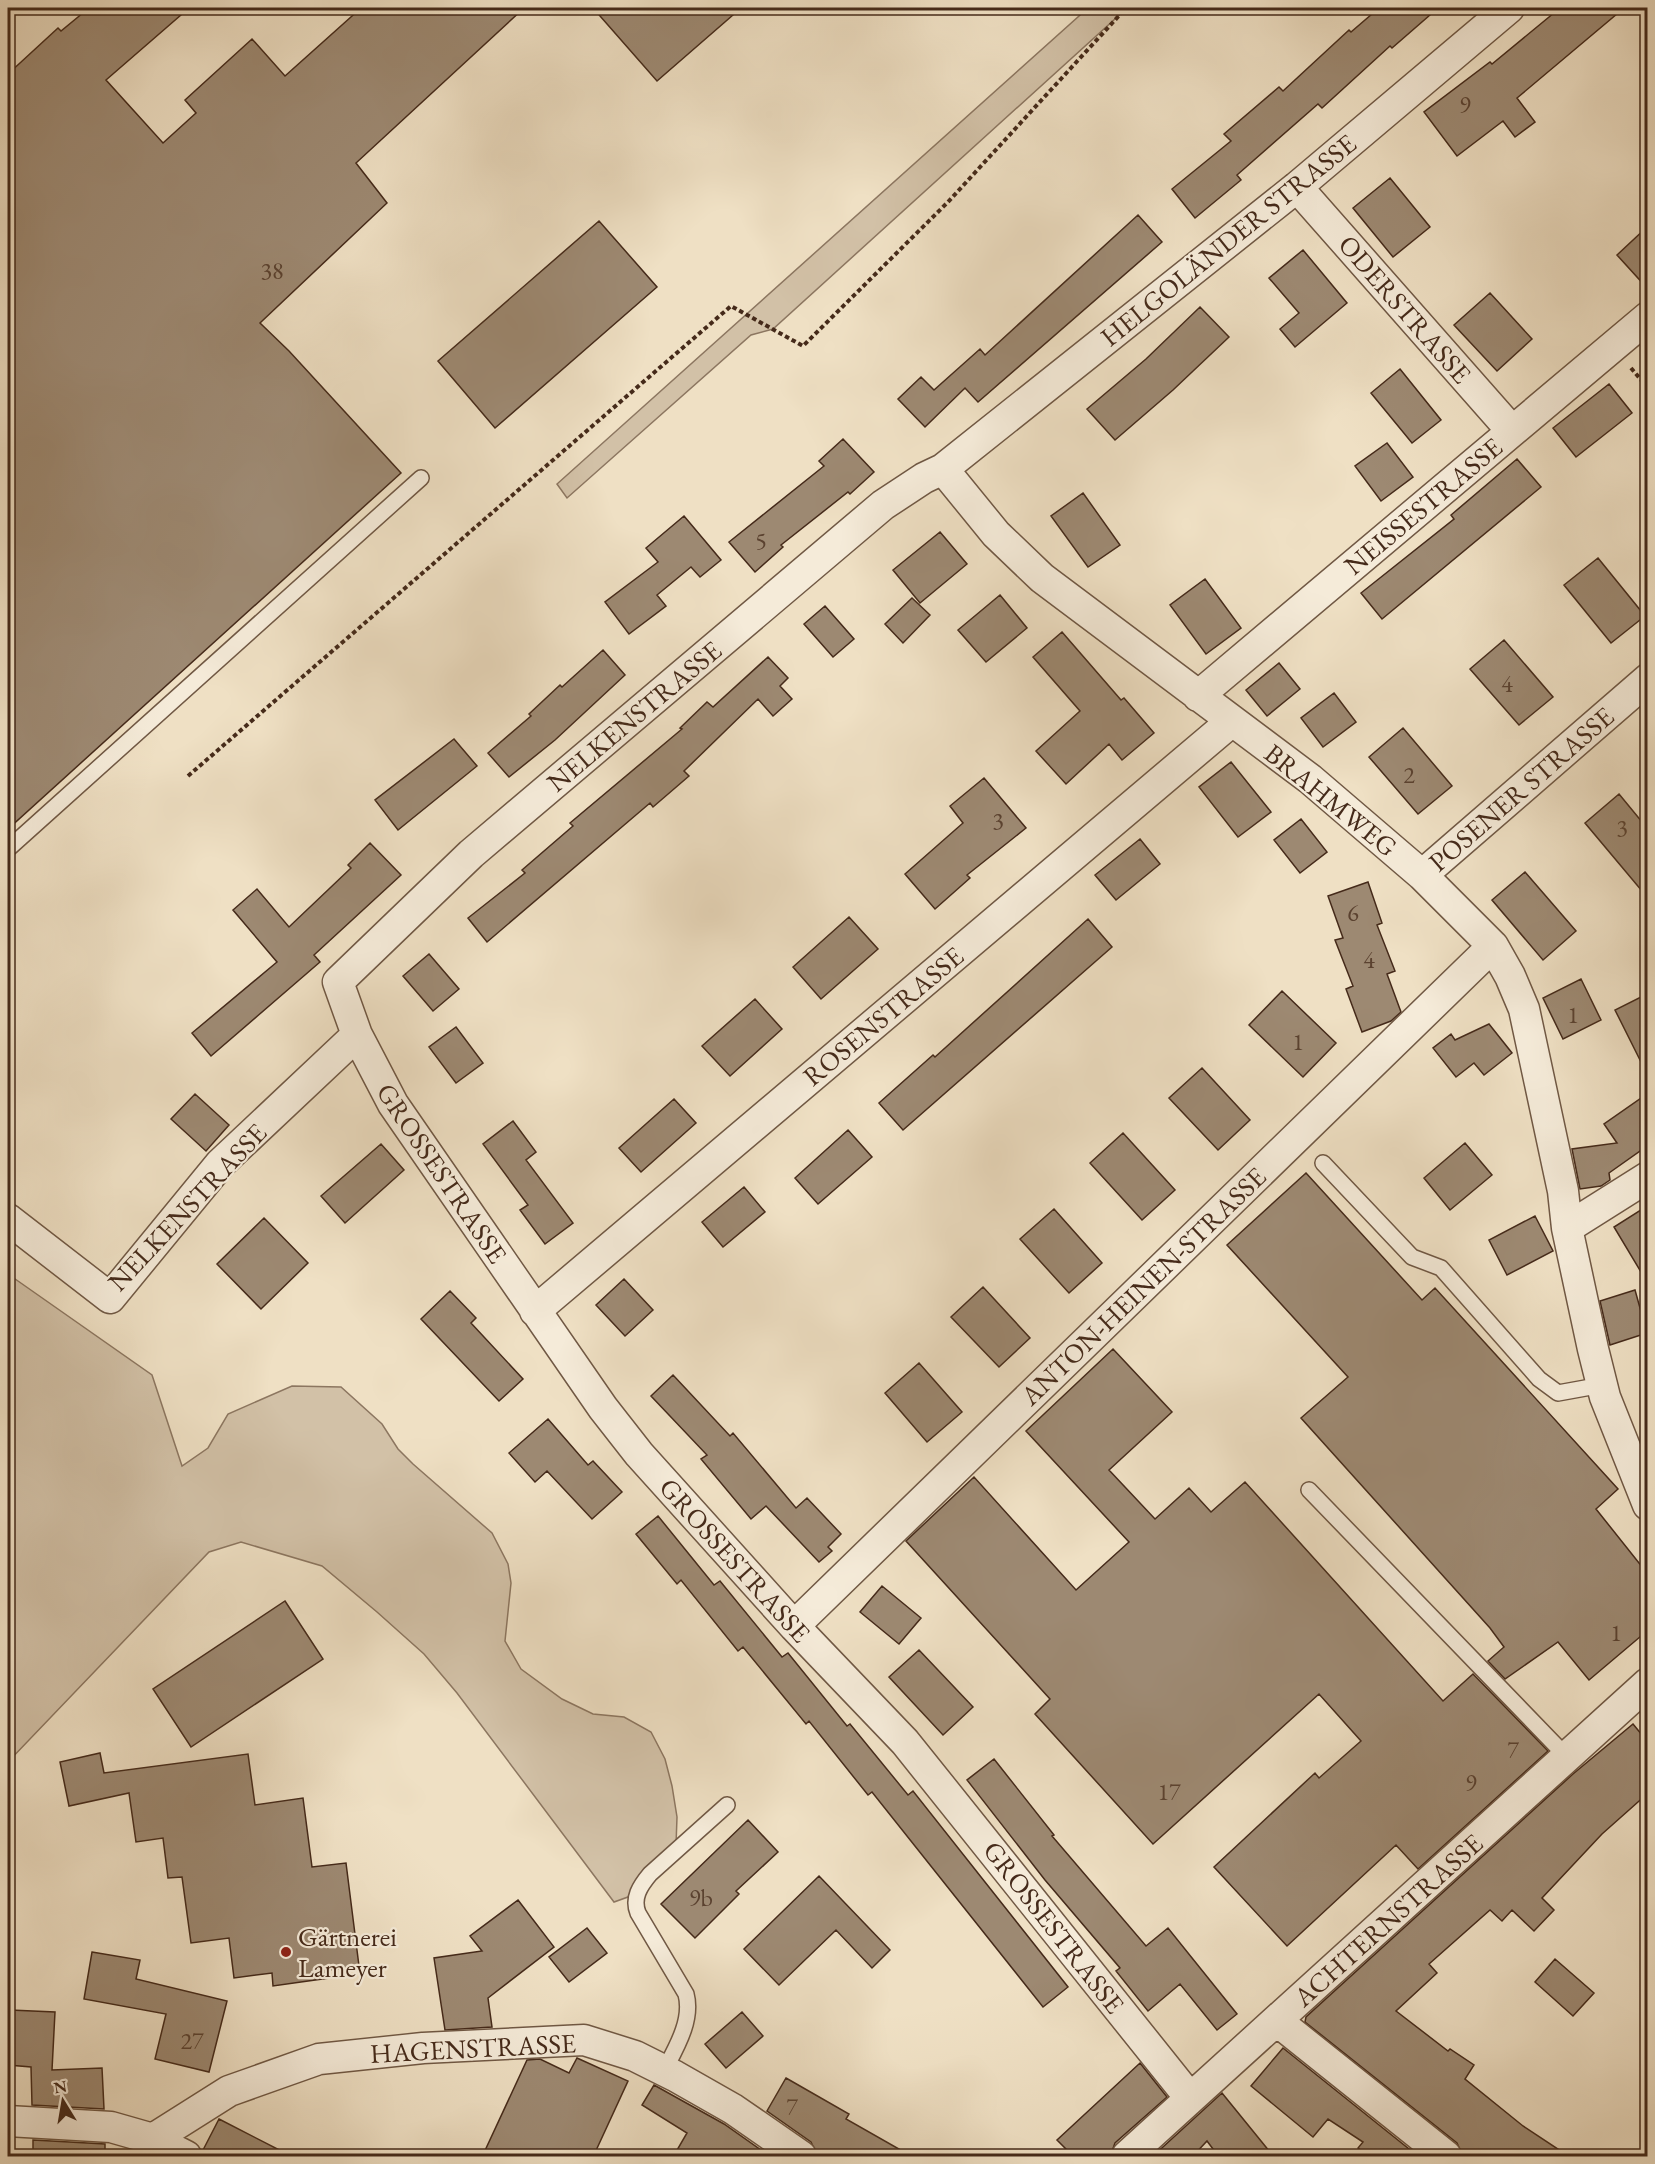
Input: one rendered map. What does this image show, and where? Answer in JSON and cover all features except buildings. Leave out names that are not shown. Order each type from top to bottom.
[{"type":"street","name":"HELGOLÄNDER STRASSE","points":[[943,469],[1297,187],[1509,8]]},
{"type":"street","name":"ODERSTRASSE","points":[[1297,187],[1512,431]]},
{"type":"street","name":"NEISSESTRASSE","points":[[1198,696],[1647,317]]},
{"type":"street","name":"BRAHMWEG","points":[[943,469],[996,534],[1019,557],[1198,696],[1310,779],[1422,875],[1493,946],[1510,976],[1524,1009],[1563,1191],[1567,1228],[1602,1385],[1646,1499]]},
{"type":"street","name":"NELKENSTRASSE","points":[[338,982],[463,862],[605,740],[883,505],[924,478],[943,469]]},
{"type":"street","name":"POSENER STRASSE","points":[[1422,875],[1647,680]]},
{"type":"street","name":"ROSENSTRASSE","points":[[535,1311],[1232,721]]},
{"type":"street","name":"ANTON-HEINEN-STRASSE","points":[[794,1626],[1493,946]]},
{"type":"street","name":"GROSSESTRASSE","points":[[338,982],[357,1035],[393,1104],[603,1408],[639,1454],[794,1626],[905,1742],[1190,2098]]},
{"type":"street","name":"NELKENSTRASSE","points":[[8,1219],[110,1298],[220,1164],[357,1035]]},
{"type":"street","points":[[1567,1228],[1647,1177]]},
{"type":"street","name":"ACHTERNSTRASSE","points":[[1127,2157],[1647,1683]]},
{"type":"street","points":[[1277,2021],[1446,2157]]},
{"type":"street","name":"HAGENSTRASSE","points":[[150,2148],[229,2091],[319,2060],[423,2048],[584,2040],[635,2056],[664,2071],[733,2109],[801,2157]]},
{"type":"street","points":[[8,2121],[111,2127],[150,2148],[186,2157]]},
{"type":"lane","points":[[8,849],[421,478]]},
{"type":"lane","points":[[1323,1163],[1412,1257],[1441,1268],[1539,1379],[1558,1393],[1602,1385]]},
{"type":"lane","points":[[1309,1490],[1567,1757]]},
{"type":"lane","points":[[664,2071],[681,2036],[688,2002],[686,1994],[638,1913],[636,1899],[641,1884],[650,1874],[727,1805]]},
{"type":"path","points":[[188,776],[731,306],[802,346],[948,202],[1126,8]]},
{"type":"shaded area","points":[[1088,8],[1127,8],[773,329],[751,335],[567,498],[557,484]]},
{"type":"shaded area","points":[[8,1274],[152,1375],[182,1466],[208,1448],[228,1414],[292,1386],[341,1387],[382,1424],[398,1449],[413,1464],[492,1533],[508,1564],[511,1583],[505,1641],[521,1669],[562,1699],[593,1714],[624,1717],[651,1732],[665,1759],[672,1786],[677,1817],[676,1845],[639,1893],[614,1902],[457,1693],[424,1654],[377,1612],[322,1566],[241,1542],[209,1552],[8,1762]]},
{"type":"place","name":"Gärtnerei Lameyer","points":[[286,1952]]}]
